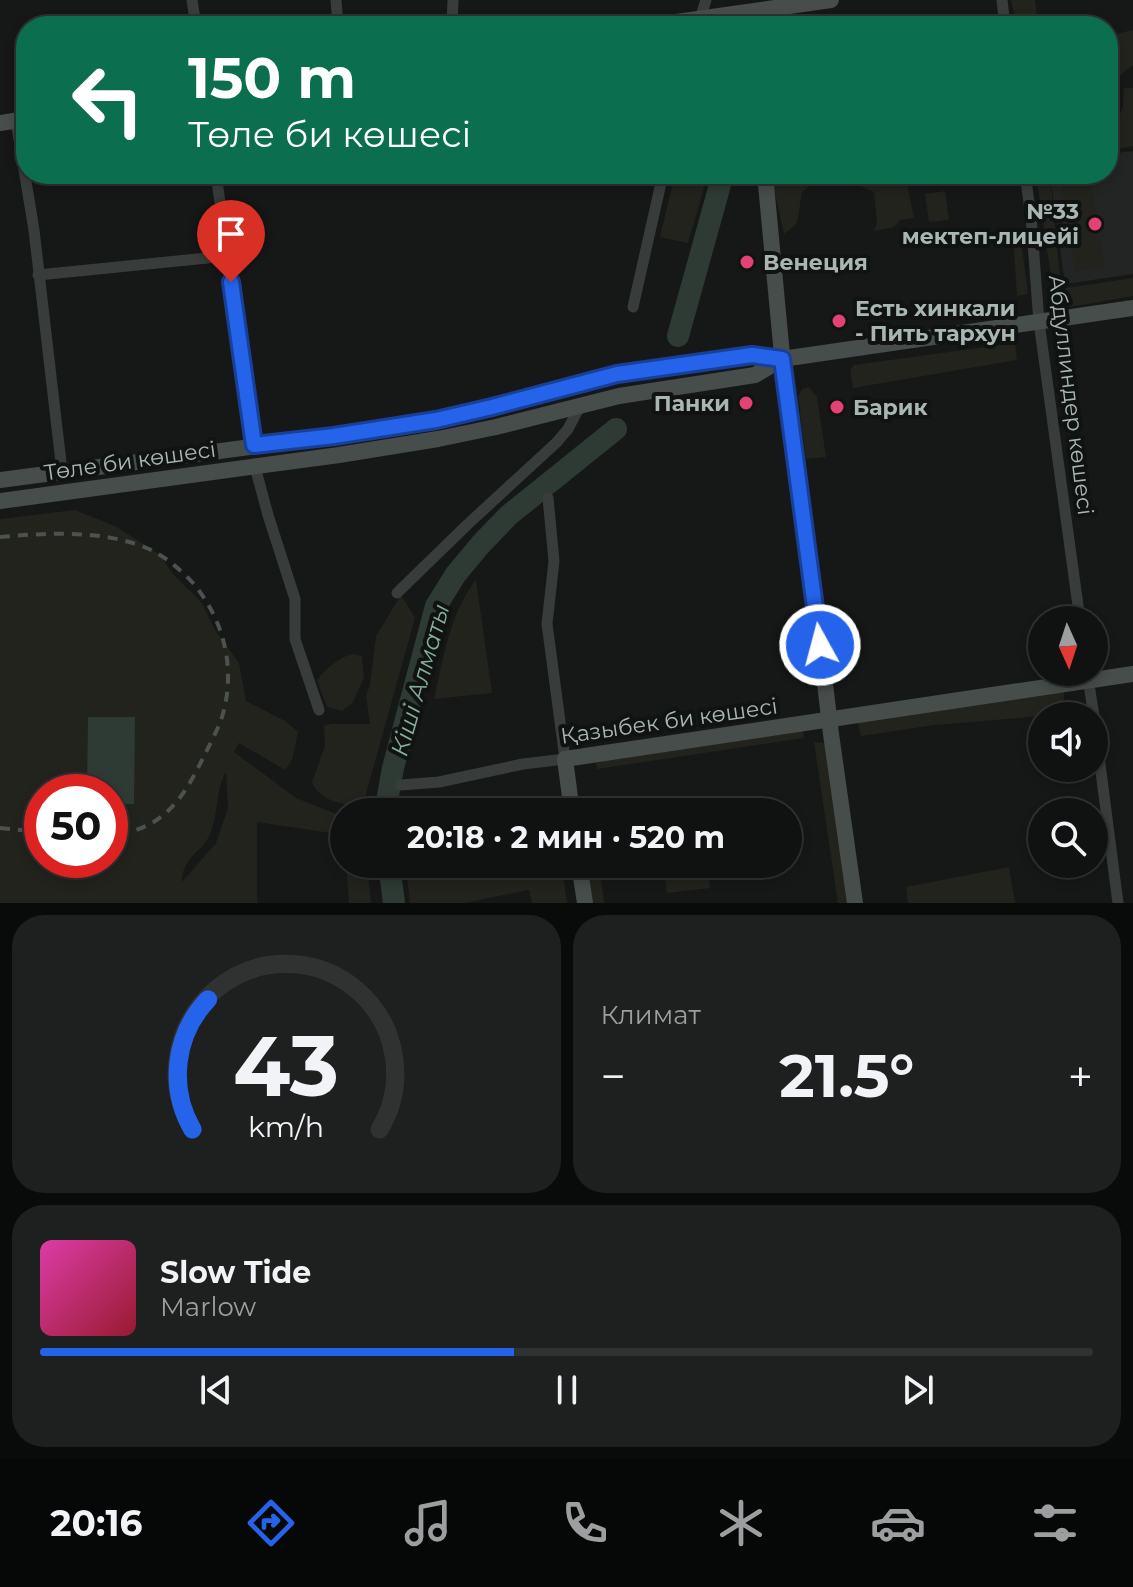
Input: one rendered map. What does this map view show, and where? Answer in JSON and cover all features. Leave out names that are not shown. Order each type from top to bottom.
[{"type":"main road","points":[[764,16],[831,0]]},
{"type":"main road","points":[[766,184],[782,359],[855,903]]},
{"type":"main road","name":"Төле би көшесі","points":[[0,480],[436,420],[617,374],[752,355],[782,359],[1133,308]]},
{"type":"main road","name":"Төле би көшесі","points":[[0,501],[438,439],[619,396],[755,375],[782,359]]},
{"type":"main road","name":"Қазыбек би көшесі","points":[[1108,675],[1133,674]]},
{"type":"main road","name":"Қазыбек би көшесі","points":[[565,759],[1028,686]]},
{"type":"main road","points":[[565,759],[570,798]]},
{"type":"main road","points":[[581,878],[585,903]]},
{"type":"street","points":[[26,184],[34,230],[62,471]]},
{"type":"street","points":[[217,184],[254,445]]},
{"type":"street","points":[[633,307],[661,184]]},
{"type":"street","name":"Абдуллиндер көшесі","points":[[1026,184],[1039,322],[1078,606]]},
{"type":"street","points":[[38,275],[227,256]]},
{"type":"street","points":[[397,593],[557,442],[581,404]]},
{"type":"street","points":[[255,467],[295,599],[295,639],[319,710]]},
{"type":"street","points":[[548,498],[554,561],[547,624],[565,759]]},
{"type":"street","name":"Қазыбек би көшесі","points":[[401,785],[439,782],[523,764],[565,759]]},
{"type":"street","points":[[1102,782],[1118,903]]},
{"type":"shaded area","points":[[1011,0],[1035,0],[1037,16],[1015,16]]},
{"type":"shaded area","points":[[1133,30],[1133,65],[1118,77],[1118,34]]},
{"type":"shaded area","points":[[1124,88],[1133,88],[1133,146],[1118,149],[1118,120]]},
{"type":"shaded area","name":"№33 мектеп-лицейі","points":[[1133,151],[1133,274],[1065,284],[1051,184],[1118,184],[1118,153]]},
{"type":"shaded area","points":[[673,184],[705,184],[688,243],[660,237]]},
{"type":"shaded area","points":[[773,184],[812,184],[802,192],[797,223],[784,234]]},
{"type":"shaded area","points":[[856,184],[907,184],[914,218],[900,220],[894,227],[874,231],[877,223],[874,192]]},
{"type":"shaded area","points":[[1037,184],[1051,184],[1060,278],[1051,276]]},
{"type":"shaded area","points":[[1062,184],[1092,184],[1104,266],[1075,271]]},
{"type":"shaded area","points":[[945,191],[949,220],[929,222],[925,194]]},
{"type":"shaded area","points":[[1020,233],[1028,294],[1017,296],[1013,234]]},
{"type":"shaded area","points":[[1133,278],[1133,296],[1058,309],[1057,294],[1066,288]]},
{"type":"shaded area","points":[[1015,343],[1017,360],[853,388],[850,370],[854,365]]},
{"type":"shaded area","points":[[809,387],[817,397],[826,457],[806,459],[798,396],[802,389]]},
{"type":"shaded area","points":[[75,510],[115,526],[159,554],[174,575],[202,603],[215,630],[239,663],[246,701],[285,721],[298,732],[292,760],[285,770],[239,743],[234,752],[296,798],[330,811],[330,833],[257,822],[257,903],[0,903],[0,519]],"holes":[[[226,772],[228,808],[216,843],[182,882],[189,860],[210,834]]]},
{"type":"shaded area","points":[[476,580],[492,693],[434,699],[454,622]]},
{"type":"shaded area","points":[[401,595],[415,618],[365,798],[330,799],[320,794],[312,782],[325,746],[324,726],[370,724],[366,696],[376,636]]},
{"type":"shaded area","points":[[352,654],[362,656],[364,677],[353,702],[342,711],[327,707],[317,681],[332,664]]},
{"type":"shaded area","points":[[1064,691],[1064,702],[1028,702],[1028,717],[934,725],[861,736],[858,722]]},
{"type":"shaded area","points":[[88,717],[135,717],[134,804],[128,804],[128,774],[87,774]]},
{"type":"shaded area","points":[[802,727],[804,738],[597,769],[595,757]]},
{"type":"shaded area","points":[[814,742],[826,743],[849,903],[838,903]]},
{"type":"shaded area","points":[[1009,867],[1015,903],[908,903],[906,887]]},
{"type":"shaded area","points":[[347,878],[368,878],[371,903],[349,903]]},
{"type":"shaded area","points":[[407,878],[564,878],[567,903],[532,903],[529,890],[464,903],[410,903]]},
{"type":"shaded area","points":[[589,878],[601,878],[604,903],[592,903]]},
{"type":"shaded area","points":[[665,878],[709,878],[710,888],[667,893]]},
{"type":"waterway","name":"Кіші Алматы","points":[[678,336],[720,184]]},
{"type":"waterway","name":"Кіші Алматы","points":[[388,798],[436,606],[456,574],[509,515],[616,429]]},
{"type":"waterway","name":"Кіші Алматы","points":[[391,878],[394,903]]},
{"type":"railway","points":[[0,537],[88,535],[122,540],[147,548],[193,583],[220,630],[228,666],[228,684],[219,725],[178,800],[156,820],[128,832]]},
{"type":"railway","points":[[0,828],[24,830]]},
{"type":"place","name":"№33 мектеп-лицейі","points":[[1095,224]]},
{"type":"place","name":"Венеция","points":[[747,262]]},
{"type":"place","name":"Есть хинкали - Пить тархун","points":[[839,321]]},
{"type":"place","name":"Панки","points":[[746,403]]},
{"type":"place","name":"Барик","points":[[837,407]]},
{"type":"route","points":[[231,282],[254,445],[436,420],[617,374],[752,355],[782,359],[820,645]]}]
